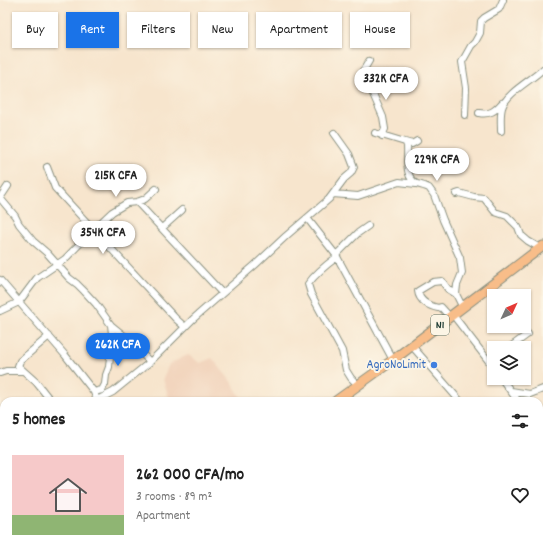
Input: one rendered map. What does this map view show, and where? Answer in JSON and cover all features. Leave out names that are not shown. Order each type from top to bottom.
[{"type":"highway","name":"N1","points":[[342,397],[452,316],[541,247]]},
{"type":"street","points":[[464,115],[466,88],[462,62],[480,33],[481,21],[499,9],[503,0]]},
{"type":"street","points":[[369,61],[363,71],[383,117],[385,129],[382,136]]},
{"type":"street","points":[[479,113],[491,113],[543,69]]},
{"type":"street","points":[[501,130],[501,110],[507,100]]},
{"type":"street","points":[[104,397],[113,392],[150,362],[222,293],[329,199],[344,179],[351,173],[354,167],[349,154],[334,133]]},
{"type":"street","points":[[375,134],[405,142],[415,143],[408,152]]},
{"type":"street","points":[[405,142],[408,152],[408,171],[411,180],[416,184]]},
{"type":"street","points":[[46,167],[55,188],[185,327]]},
{"type":"street","points":[[333,194],[358,196],[399,182],[416,184],[429,188],[434,195],[460,258],[462,273],[457,285],[456,294],[462,308]]},
{"type":"street","points":[[8,186],[0,198],[19,224],[47,253],[60,270],[77,284],[96,304],[111,325],[127,338],[150,362]]},
{"type":"street","points":[[0,311],[19,302],[38,278],[65,259],[112,212],[127,203],[145,199],[156,189]]},
{"type":"street","points":[[456,194],[458,192],[474,197],[484,198],[496,212],[507,216],[518,227],[521,235],[532,244],[541,247]]},
{"type":"street","points":[[137,202],[222,293]]},
{"type":"street","points":[[162,228],[182,210]]},
{"type":"street","points":[[307,218],[336,256],[393,360]]},
{"type":"street","points":[[358,385],[346,370],[342,351],[311,294],[308,284],[314,276],[358,233],[368,226]]},
{"type":"street","points":[[0,280],[49,336],[94,392],[95,397]]},
{"type":"street","points":[[456,294],[448,289],[442,281],[432,282],[418,291],[421,300],[434,307],[440,307],[452,316],[487,355]]},
{"type":"street","points":[[94,392],[102,390],[105,384],[110,359],[112,334],[111,325]]},
{"type":"street","points":[[518,341],[528,334]]},
{"type":"street","points":[[48,397],[36,382],[18,366],[20,361],[49,336]]},
{"type":"street","points":[[412,346],[457,397]]},
{"type":"street","points":[[0,374],[6,371],[22,371]]},
{"type":"street","points":[[507,385],[516,397]]},
{"type":"street","points":[[512,391],[530,394],[543,389]]},
{"type":"shaded area","points":[[188,355],[200,363],[212,358],[230,380],[241,397],[169,397],[163,379],[169,364]]},
{"type":"place","name":"AgroNoLimit","points":[[434,365]]}]
